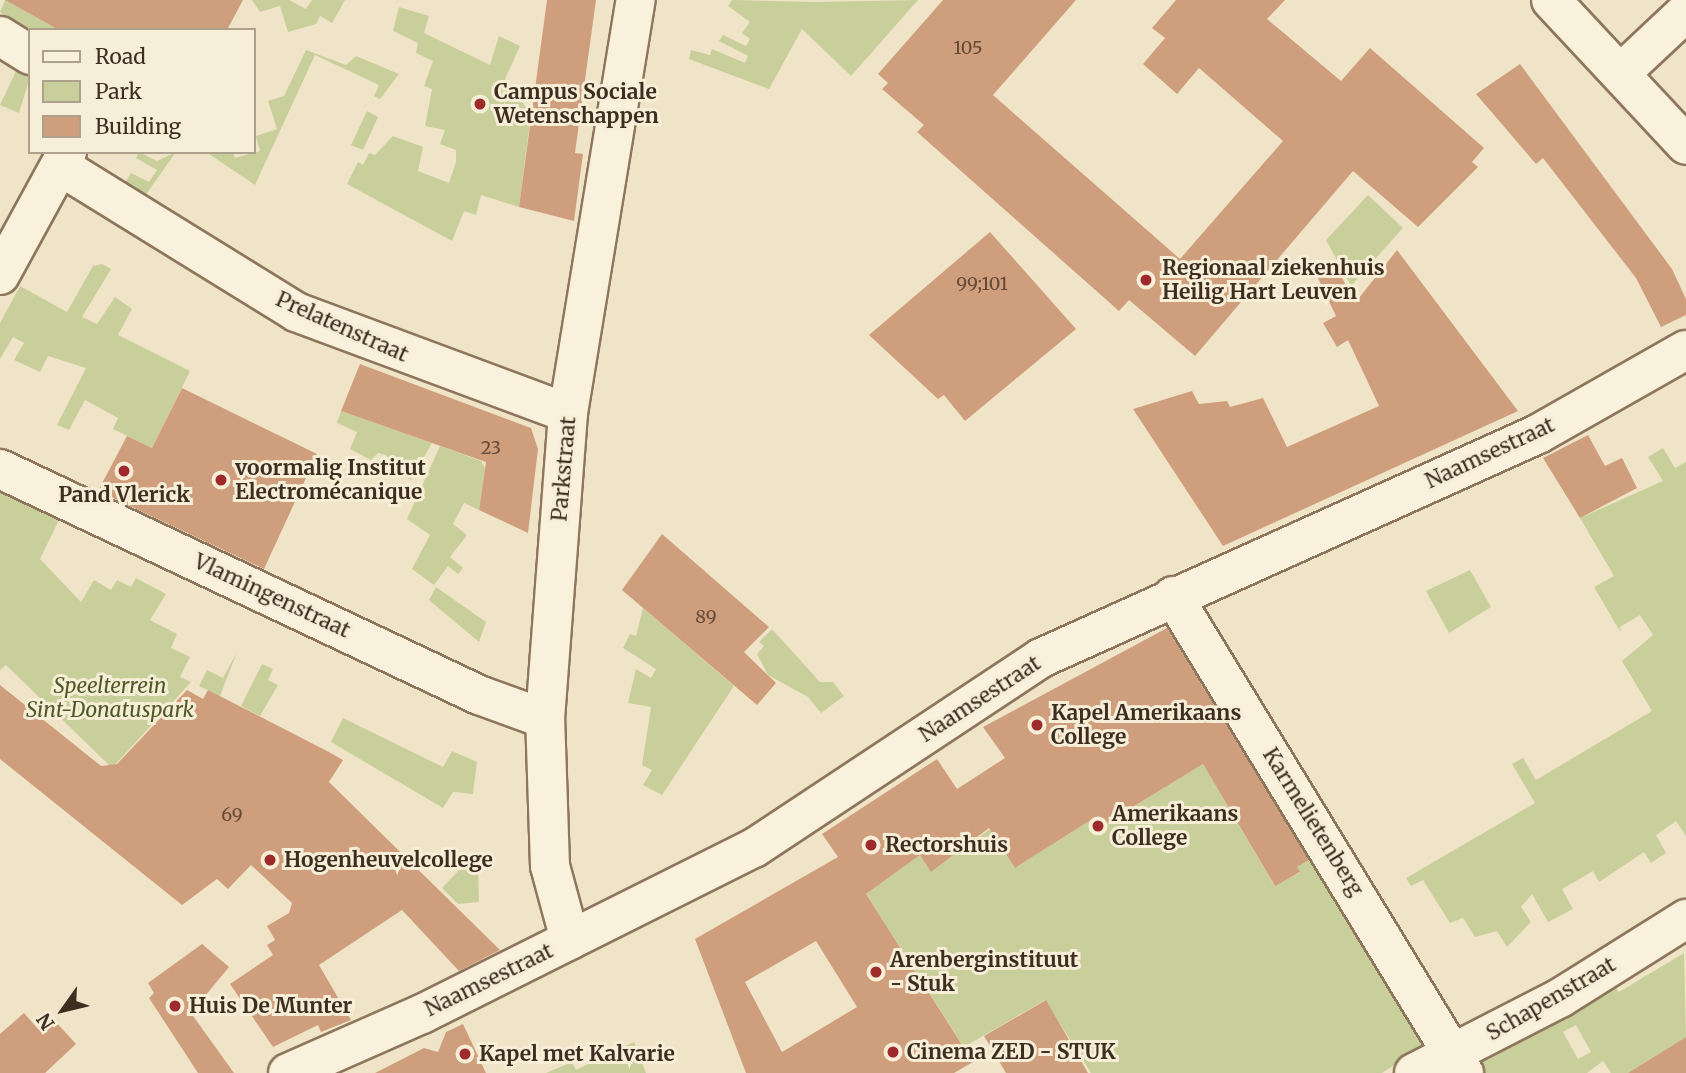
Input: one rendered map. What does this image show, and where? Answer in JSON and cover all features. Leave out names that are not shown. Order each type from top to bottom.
[{"type":"street","name":"Parkstraat","points":[[570,940],[550,866],[545,719],[568,414],[636,0]]},
{"type":"street","points":[[1551,0],[1686,145]]},
{"type":"street","points":[[1621,73],[1686,12]]},
{"type":"street","points":[[0,36],[28,54]]},
{"type":"street","name":"Prelatenstraat","points":[[63,159],[296,312],[568,414]]},
{"type":"street","points":[[0,275],[63,159]]},
{"type":"street","name":"Naamsestraat","points":[[288,1073],[570,940],[754,848],[1041,658],[1172,596],[1538,434],[1686,350]]},
{"type":"street","name":"Vlamingenstraat","points":[[0,469],[479,695],[545,719]]},
{"type":"street","name":"Karmelietenberg","points":[[1172,596],[1456,1062]]},
{"type":"street","name":"Schapenstraat","points":[[1414,1073],[1456,1062],[1686,919]]},
{"type":"green space","points":[[5,0],[55,28],[28,28],[28,31],[0,12]]},
{"type":"green space","points":[[252,0],[289,0],[306,9],[312,0],[345,0],[332,23],[320,16],[316,24],[288,32],[280,6],[260,12]]},
{"type":"green space","points":[[732,0],[918,0],[851,76],[802,29],[769,89],[689,59],[691,50],[710,55],[712,49],[745,63],[748,56],[719,41],[723,35],[746,46],[750,39],[742,33],[750,22],[728,6]]},
{"type":"green space","points":[[399,7],[429,16],[424,33],[490,65],[499,36],[520,46],[505,79],[531,114],[519,207],[481,195],[476,215],[464,211],[452,241],[347,184],[358,162],[363,165],[369,153],[375,155],[393,136],[423,147],[418,171],[449,183],[456,162],[456,150],[440,144],[445,130],[425,126],[432,89],[424,86],[433,61],[416,53],[418,43],[393,31]]},
{"type":"green space","points":[[306,50],[346,65],[356,56],[399,74],[380,99],[374,96],[379,85],[315,55],[255,185],[209,154],[234,154],[235,158],[260,151],[256,136],[277,129],[268,101],[284,96]]},
{"type":"green space","points":[[17,69],[28,76],[19,113],[0,105]]},
{"type":"green space","points":[[367,111],[378,117],[363,150],[351,145]]},
{"type":"green space","points":[[138,154],[143,154],[157,161],[175,154],[142,200],[122,188],[131,173],[149,182],[157,170],[136,158]]},
{"type":"green space","points":[[1368,195],[1403,228],[1351,286],[1326,240]]},
{"type":"green space","points":[[102,264],[111,269],[82,317],[97,324],[115,297],[132,309],[118,335],[190,371],[152,448],[113,429],[118,418],[85,400],[69,430],[57,425],[86,368],[48,356],[40,372],[14,360],[24,343],[13,337],[0,359],[0,323],[20,286],[67,312],[93,266]]},
{"type":"green space","points":[[341,411],[432,443],[411,480],[393,471],[386,455],[378,453],[371,460],[350,449],[357,432],[337,423]]},
{"type":"green space","points":[[440,446],[481,461],[485,468],[479,510],[464,503],[453,524],[467,535],[450,557],[463,568],[458,574],[448,566],[434,585],[412,569],[430,535],[407,519]]},
{"type":"green space","points":[[1663,448],[1675,468],[1686,462],[1686,836],[1676,821],[1656,835],[1666,853],[1651,863],[1644,852],[1599,882],[1593,871],[1562,889],[1573,909],[1548,922],[1532,894],[1521,907],[1531,922],[1507,947],[1497,931],[1475,937],[1463,918],[1450,923],[1423,880],[1411,886],[1406,878],[1535,803],[1512,764],[1523,758],[1536,780],[1652,711],[1622,661],[1653,635],[1640,615],[1620,627],[1621,632],[1618,628],[1594,587],[1614,576],[1580,518],[1663,481],[1648,457]]},
{"type":"green space","name":"Speelterrein Sint-Donatuspark","points":[[0,492],[59,520],[40,559],[81,602],[94,580],[111,590],[117,580],[131,587],[136,578],[166,594],[150,620],[177,634],[171,648],[190,657],[180,677],[191,682],[112,768],[6,665],[0,670]]},
{"type":"green space","points":[[1470,570],[1491,607],[1449,633],[1426,591]]},
{"type":"green space","points":[[436,587],[486,622],[479,642],[429,600]]},
{"type":"green space","points":[[643,608],[734,686],[662,795],[643,785],[652,770],[642,765],[651,707],[628,703],[636,669],[651,678],[656,669],[623,648],[630,634],[636,636]]},
{"type":"green space","points":[[772,629],[820,682],[833,682],[844,696],[821,713],[808,697],[768,675],[757,654],[764,646],[759,642]]},
{"type":"green space","points":[[237,652],[220,696],[199,686],[207,670],[223,678]]},
{"type":"green space","points":[[262,664],[273,669],[268,680],[278,685],[260,716],[241,706]]},
{"type":"green space","points":[[343,718],[443,767],[452,751],[477,762],[473,794],[453,792],[443,808],[331,742]]},
{"type":"green space","name":"Amerikaans College","points":[[1203,764],[1274,885],[1300,873],[1297,867],[1315,856],[1430,1042],[1382,1073],[1091,1073],[1045,1000],[964,1047],[866,894],[920,855],[931,871],[990,829],[1015,868],[1094,818],[1100,827]]},
{"type":"green space","points":[[478,866],[479,902],[458,904],[442,888],[461,868]]},
{"type":"green space","points":[[1684,953],[1686,1037],[1628,1073],[1611,1073],[1603,1061],[1587,1073],[1482,1073],[1477,1063],[1612,982],[1619,992]],"holes":[[[1576,1025],[1591,1052],[1578,1059],[1563,1032]]]},
{"type":"green space","points":[[634,1042],[646,1073],[546,1073],[572,1062],[576,1070]]},
{"type":"building","points":[[5,0],[243,0],[228,28],[55,28]]},
{"type":"building","points":[[547,0],[596,0],[575,153],[583,154],[574,221],[519,207]]},
{"type":"building","points":[[943,0],[1076,0],[993,95],[1180,259],[1283,141],[1199,68],[1177,94],[1143,64],[1165,38],[1152,28],[1176,0],[1285,0],[1267,19],[1341,81],[1370,48],[1484,148],[1472,162],[1478,167],[1418,227],[1353,171],[1195,356],[1129,300],[1119,311],[917,132],[924,125],[882,89],[888,83],[878,74]]},
{"type":"building","points":[[1520,64],[1672,269],[1686,299],[1686,315],[1661,327],[1636,278],[1543,158],[1536,164],[1476,94]]},
{"type":"building","points":[[990,232],[1076,329],[965,421],[944,395],[938,399],[869,335]]},
{"type":"building","points":[[1397,250],[1518,411],[1223,546],[1133,409],[1192,391],[1199,404],[1227,401],[1230,407],[1263,398],[1287,447],[1379,406],[1348,340],[1337,347],[1323,323],[1336,316],[1315,272],[1334,262],[1355,303]]},
{"type":"building","points":[[360,364],[531,428],[538,449],[528,533],[479,510],[486,462],[341,411]]},
{"type":"building","name":"voormalig Institut Electromécanique","points":[[182,388],[317,454],[264,569],[98,491],[127,436],[152,448]]},
{"type":"building","points":[[1588,435],[1605,466],[1622,458],[1637,488],[1580,518],[1543,458]]},
{"type":"building","points":[[662,534],[769,627],[744,652],[776,683],[757,705],[622,590]]},
{"type":"building","points":[[1167,628],[1309,860],[1297,867],[1300,872],[1275,886],[1203,764],[1100,827],[1094,818],[1015,868],[989,828],[931,872],[920,855],[866,894],[973,1062],[954,1073],[746,1073],[695,939],[838,857],[822,834],[937,759],[957,789],[1005,758],[983,727]],"holes":[[[816,941],[857,1007],[782,1052],[745,982]]]},
{"type":"building","name":"Hogenheuvelcollege","points":[[0,685],[101,766],[117,764],[187,690],[203,699],[208,690],[327,751],[343,760],[329,782],[500,950],[459,971],[402,910],[319,965],[351,1020],[321,1032],[318,1025],[273,1047],[230,984],[273,955],[267,945],[275,940],[267,926],[289,913],[292,903],[251,865],[228,889],[217,879],[182,905],[0,759]]},
{"type":"building","name":"Huis De Munter","points":[[202,944],[229,967],[191,1013],[234,1073],[198,1073],[149,998],[154,993],[148,983]]},
{"type":"building","points":[[1046,1000],[1088,1073],[1006,1073],[984,1036]]},
{"type":"building","points":[[24,1013],[39,1030],[54,1020],[76,1044],[45,1073],[0,1073],[0,1034]]},
{"type":"building","points":[[463,1024],[486,1073],[375,1073],[424,1048],[438,1052],[446,1032]]},
{"type":"building","points":[[1686,1037],[1686,1073],[1628,1073]]},
{"type":"place","name":"Campus Sociale Wetenschappen","points":[[480,104]]},
{"type":"place","name":"Regionaal ziekenhuis Heilig Hart Leuven","points":[[1146,280]]},
{"type":"place","name":"Pand Vlerick","points":[[124,471]]},
{"type":"place","name":"voormalig Institut Electromécanique","points":[[221,480]]},
{"type":"place","name":"Kapel Amerikaans College","points":[[1037,725]]},
{"type":"place","name":"Amerikaans College","points":[[1098,826]]},
{"type":"place","name":"Rectorshuis","points":[[871,845]]},
{"type":"place","name":"Hogenheuvelcollege","points":[[270,860]]},
{"type":"place","name":"Arenberginstituut - Stuk","points":[[876,972]]},
{"type":"place","name":"Huis De Munter","points":[[175,1006]]},
{"type":"place","name":"Cinema ZED - STUK","points":[[893,1052]]},
{"type":"place","name":"Kapel met Kalvarie","points":[[465,1054]]}]
